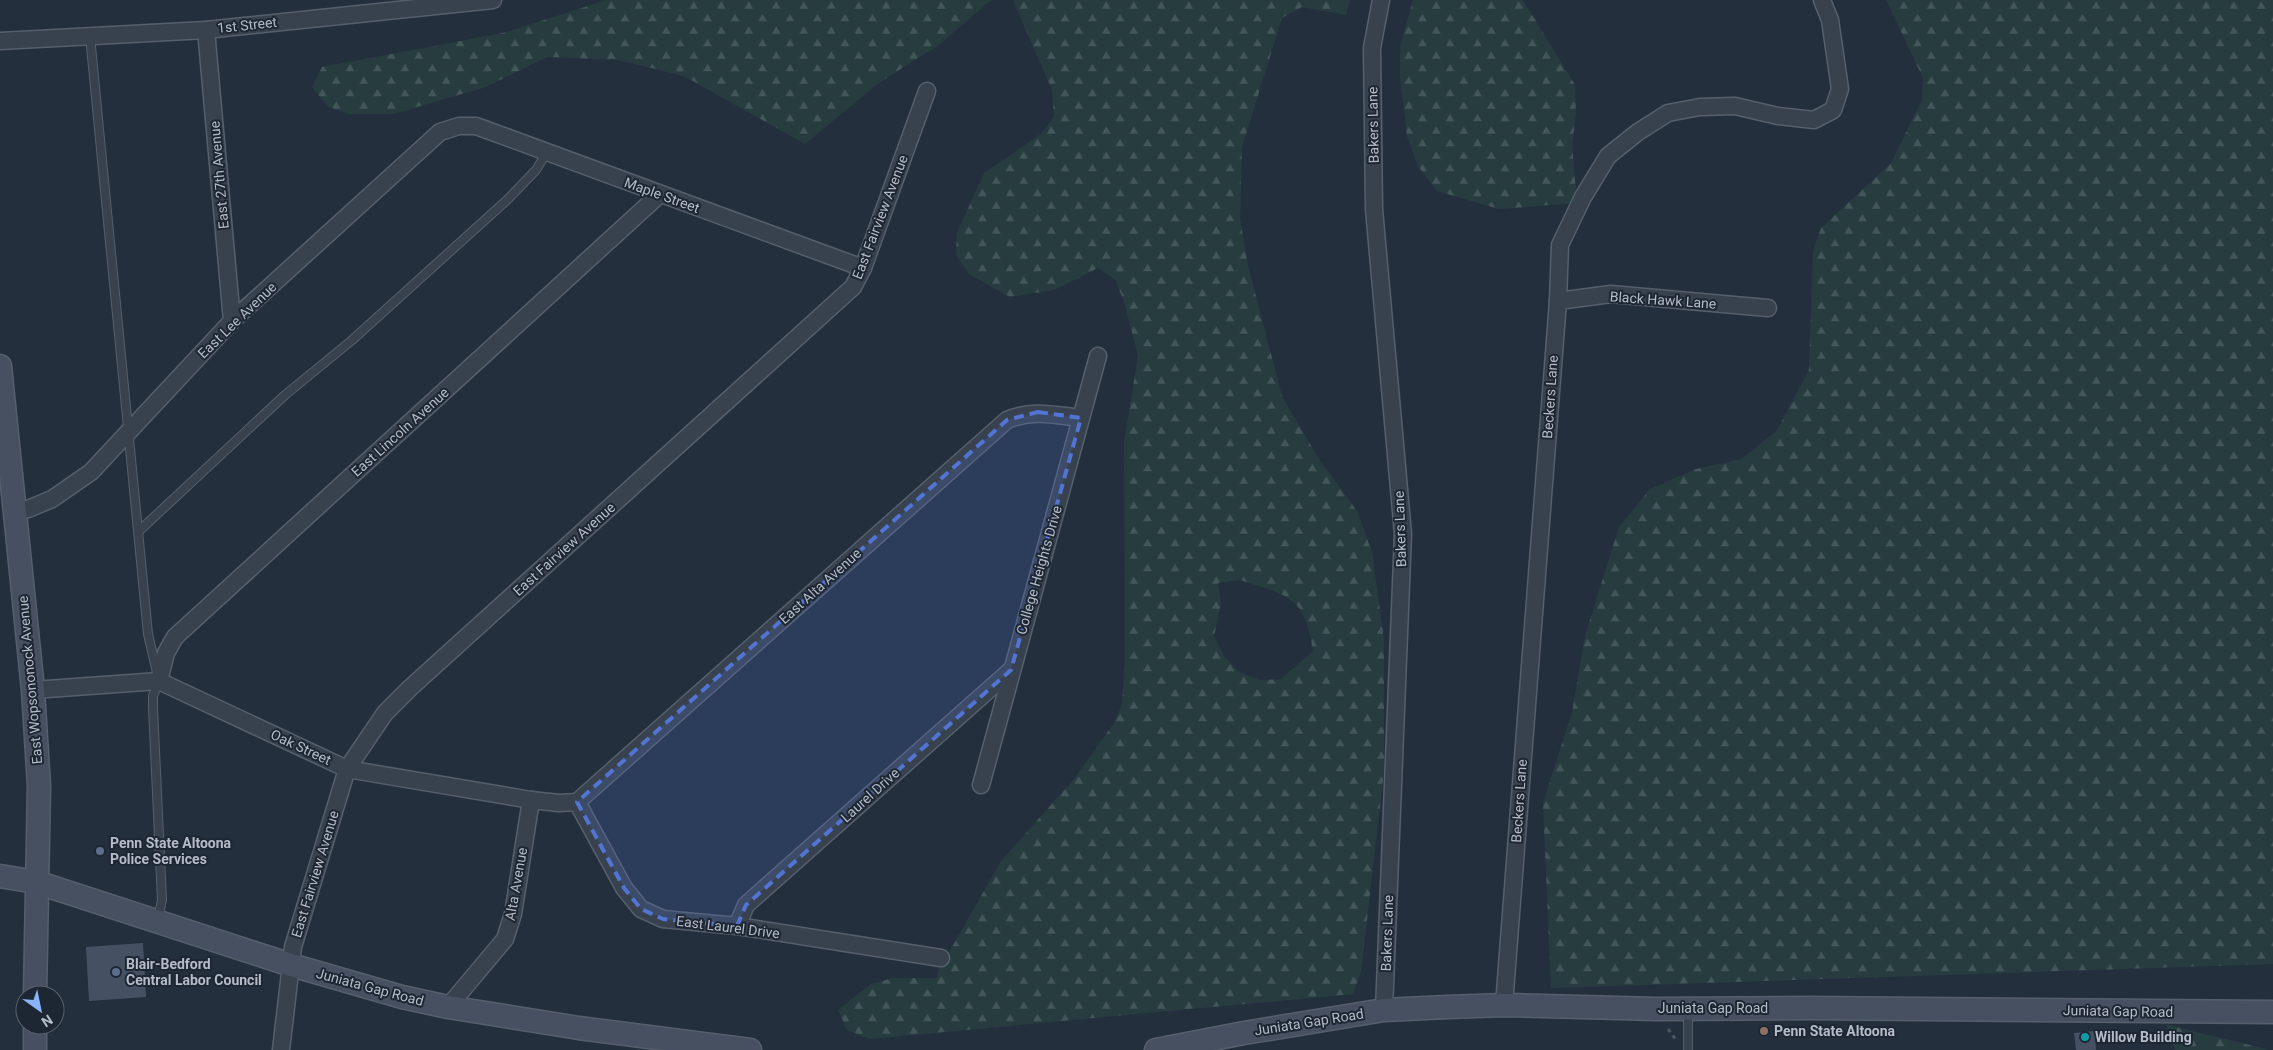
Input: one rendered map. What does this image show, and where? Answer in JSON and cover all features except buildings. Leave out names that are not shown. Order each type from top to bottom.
[{"type":"main road","name":"East Wopsononock Avenue","points":[[0,366],[1,394],[15,510],[32,690],[39,786],[35,985]]},
{"type":"main road","name":"Juniata Gap Road","points":[[0,876],[36,882],[291,965],[402,997],[448,1007],[579,1028],[750,1050]]},
{"type":"main road","name":"Juniata Gap Road","points":[[1156,1050],[1244,1033],[1384,1010],[1504,1006],[1688,1009],[1821,1008],[2273,1012]]},
{"type":"main road","points":[[35,1035],[35,1050]]},
{"type":"street","name":"1st Street","points":[[0,41],[206,30],[493,0]]},
{"type":"street","name":"Bakers Lane","points":[[1381,0],[1372,48],[1374,208],[1403,534],[1384,1010]]},
{"type":"street","name":"Beckers Lane","points":[[1504,1006],[1558,301],[1560,245],[1583,198],[1608,156],[1638,132],[1668,113],[1700,107],[1734,106],[1778,116],[1814,120],[1833,110],[1840,88],[1830,20],[1822,0]]},
{"type":"street","name":"East 27th Avenue","points":[[206,30],[232,321]]},
{"type":"street","name":"East Fairview Avenue","points":[[281,1050],[293,947],[347,769],[385,713],[410,688],[853,287],[863,268],[927,91]]},
{"type":"street","name":"East Lee Avenue","points":[[15,510],[28,509],[52,499],[91,472],[232,321],[440,132],[459,126]]},
{"type":"street","name":"Maple Street","points":[[459,126],[476,126],[863,268]]},
{"type":"street","name":"East Lincoln Avenue","points":[[158,681],[166,653],[175,637],[660,194]]},
{"type":"street","name":"Black Hawk Lane","points":[[1558,301],[1611,294],[1768,308]]},
{"type":"street","name":"College Heights Drive","points":[[981,785],[1098,356]]},
{"type":"street","name":"East Alta Avenue","points":[[576,802],[1007,420],[1022,414],[1038,412],[1081,418]]},
{"type":"street","name":"Laurel Drive","points":[[737,926],[746,905],[1011,670]]},
{"type":"street","name":"Oak Street","points":[[32,690],[158,681],[347,769],[531,800],[559,803],[576,802]]},
{"type":"street","name":"Alta Avenue","points":[[448,1007],[505,939],[513,914],[531,800]]},
{"type":"street","name":"East Laurel Drive","points":[[576,802],[624,888],[641,909],[663,919],[737,926],[941,958]]},
{"type":"lane","points":[[90,36],[148,634],[158,681],[153,696],[152,708],[162,900],[158,921]]},
{"type":"lane","points":[[139,531],[285,395],[351,340],[507,200],[536,170],[547,152]]},
{"type":"lane","points":[[1688,1009],[1688,1050]]},
{"type":"path","points":[[1663,1025],[1673,1034],[1677,1043]]},
{"type":"highlighted area","points":[[1038,412],[1081,418],[1011,670],[746,905],[737,926],[663,919],[641,909],[624,888],[577,802],[1007,420]]},
{"type":"green space","points":[[607,0],[994,0],[990,1],[939,45],[880,82],[805,144],[684,76],[618,60],[547,57],[486,87],[393,114],[348,114],[327,106],[312,87],[322,67],[503,33]]},
{"type":"green space","points":[[1013,0],[1350,0],[1346,15],[1302,7],[1282,18],[1242,147],[1240,218],[1248,266],[1282,396],[1317,456],[1357,511],[1372,552],[1384,640],[1384,772],[1361,972],[1353,994],[869,1039],[847,1030],[838,1010],[871,984],[893,978],[937,978],[941,958],[948,954],[1001,861],[1074,779],[1114,723],[1122,704],[1125,660],[1124,442],[1138,356],[1124,301],[1115,280],[1098,268],[1054,290],[1010,297],[969,274],[956,255],[957,233],[984,173],[1041,134],[1054,117],[1052,90]],"holes":[[[1240,580],[1283,595],[1292,601],[1305,619],[1313,651],[1281,679],[1259,680],[1238,671],[1224,656],[1214,636],[1221,604],[1218,583]]]},
{"type":"green space","points":[[1413,0],[1523,0],[1575,85],[1576,114],[1572,144],[1577,203],[1499,209],[1437,191],[1418,166],[1407,136],[1400,77],[1400,47]]},
{"type":"green space","points":[[1886,0],[2273,0],[2273,964],[1551,988],[1543,803],[1572,712],[1585,636],[1619,527],[1650,489],[1696,469],[1742,459],[1777,430],[1809,370],[1813,251],[1821,228],[1891,163],[1922,100],[1923,78]]},
{"type":"green space","points":[[2166,1024],[2243,1043],[2268,1050],[2175,1050]]},
{"type":"place","name":"Penn State Altoona Police Services","points":[[100,851]]},
{"type":"place","name":"Blair-Bedford Central Labor Council","points":[[116,972]]},
{"type":"place","name":"Penn State Altoona","points":[[1764,1031]]},
{"type":"place","name":"Willow Building","points":[[2085,1037]]}]
